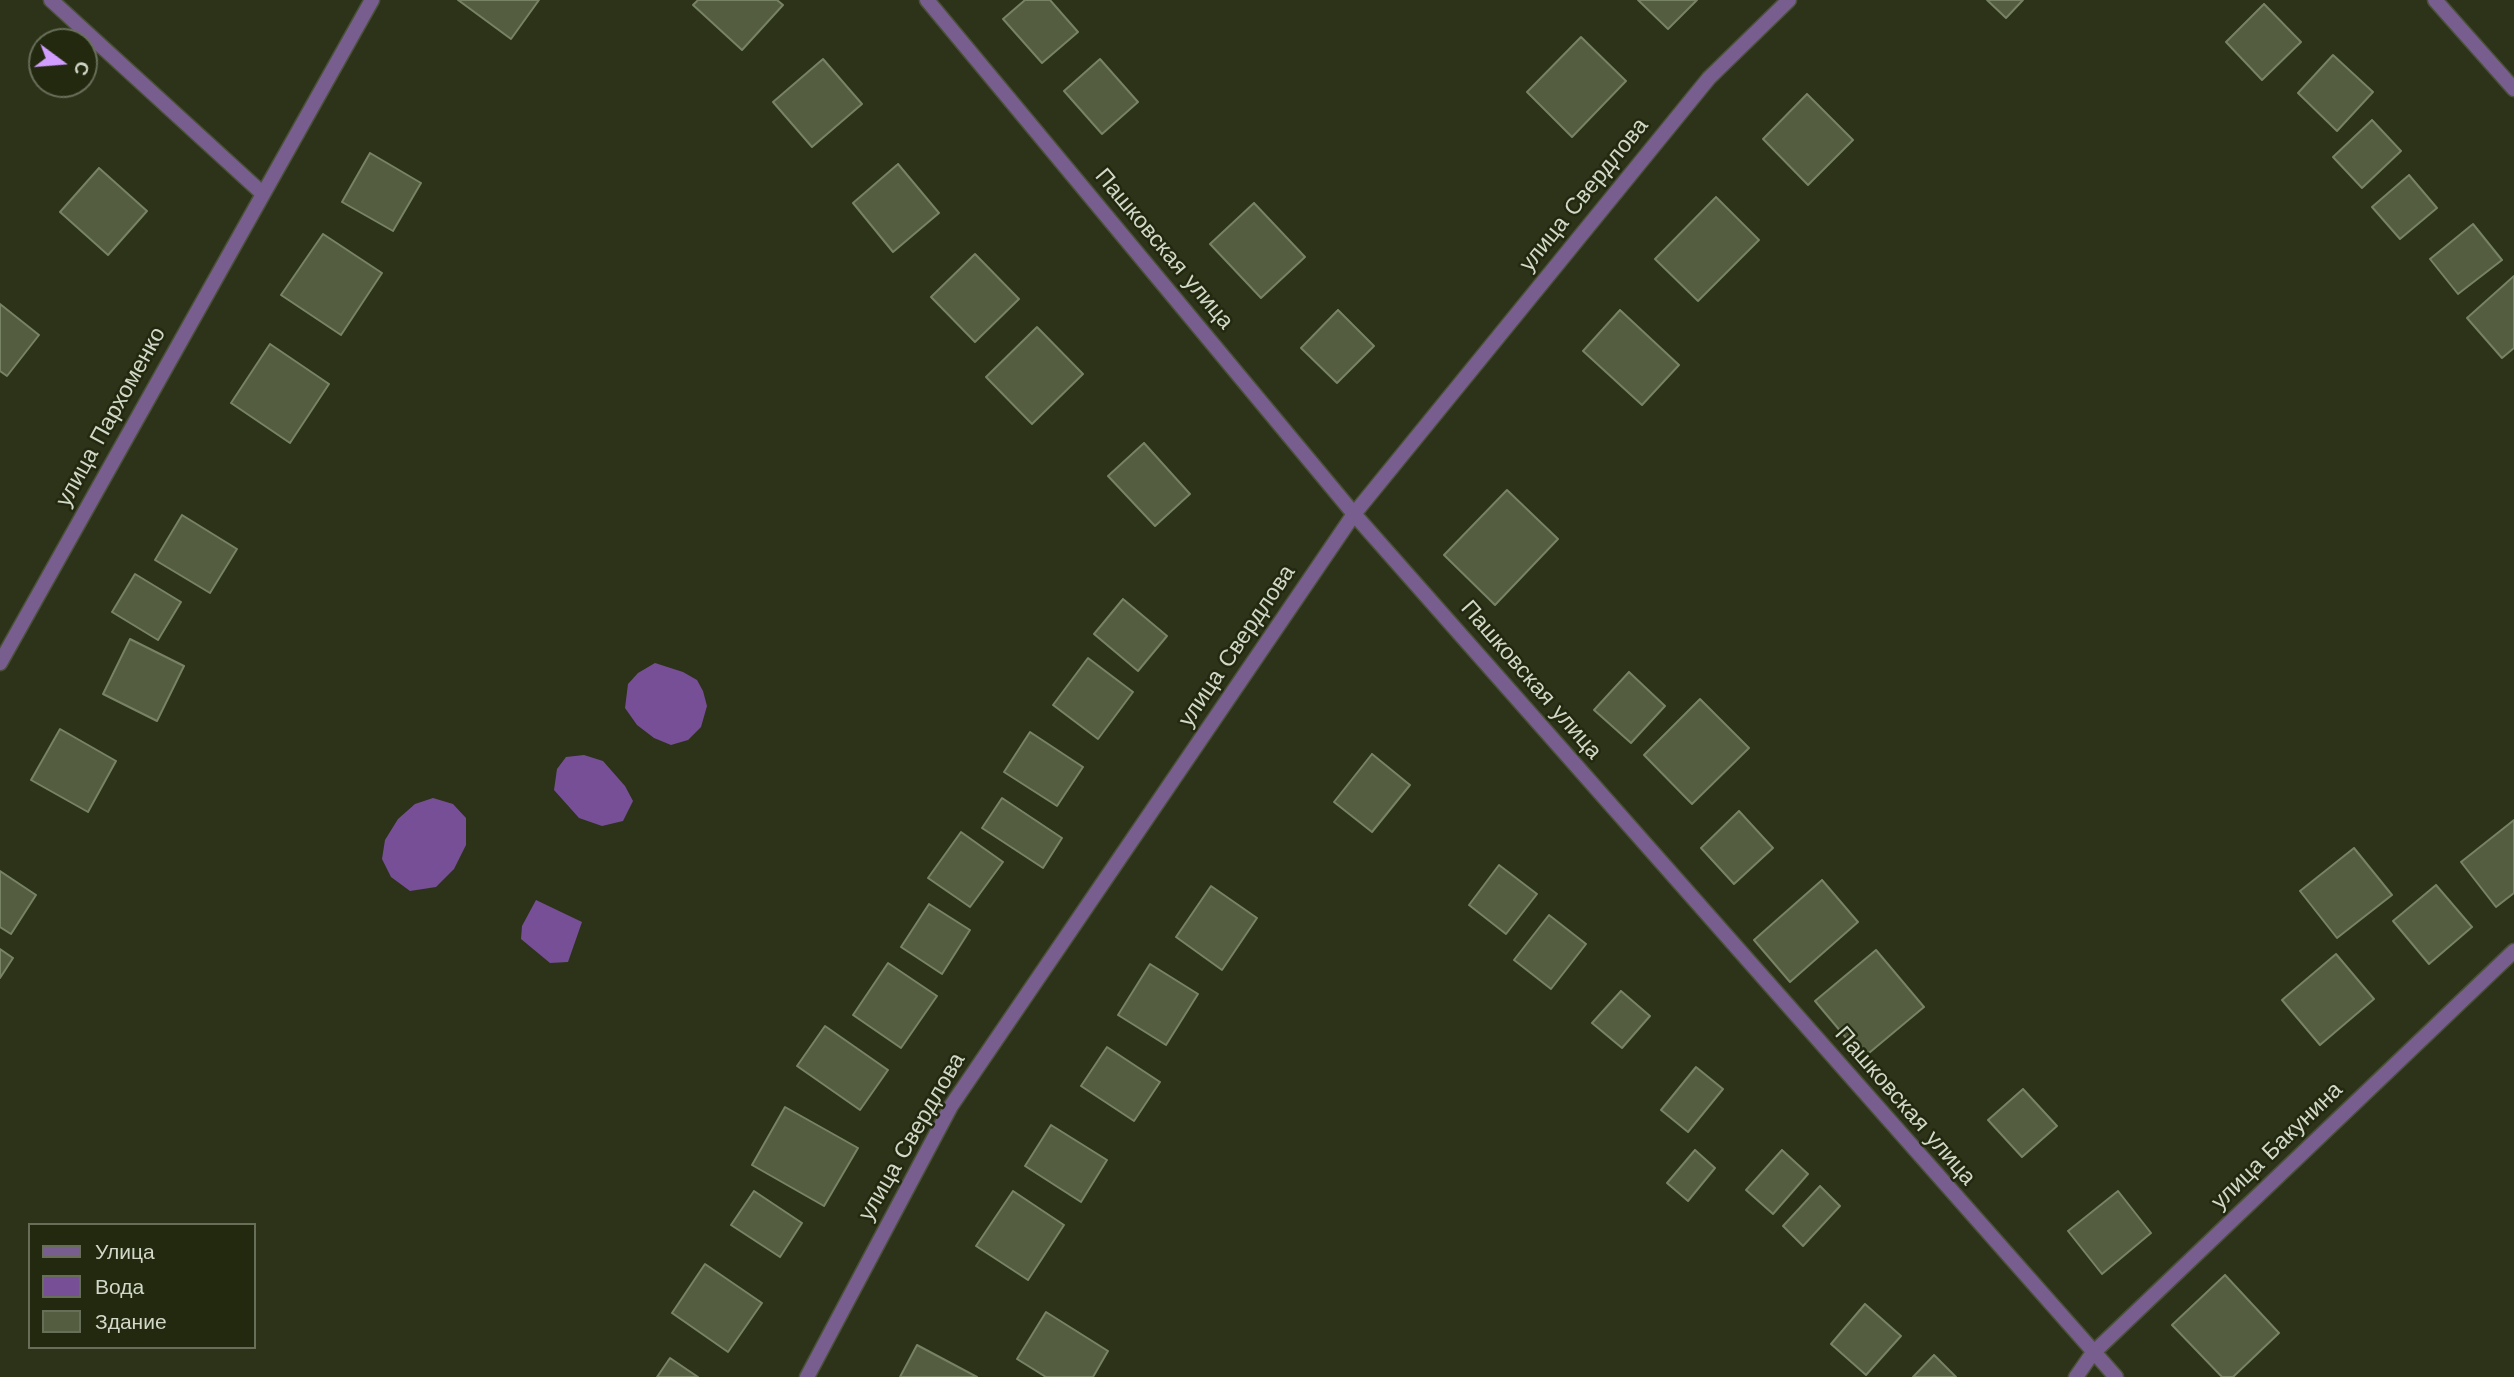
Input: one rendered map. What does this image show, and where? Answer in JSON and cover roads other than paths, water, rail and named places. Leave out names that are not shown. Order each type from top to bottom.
[{"type":"street","points":[[51,0],[262,193]]},
{"type":"street","name":"улица Пархоменко","points":[[0,663],[372,0]]},
{"type":"street","name":"Пашковская улица","points":[[927,0],[1354,514],[2092,1353],[2116,1377]]},
{"type":"street","name":"улица Свердлова","points":[[807,1377],[951,1106],[1354,514],[1709,78],[1788,0]]},
{"type":"street","points":[[2435,0],[2514,89]]},
{"type":"street","name":"улица Бакунина","points":[[2076,1377],[2092,1353],[2514,951]]},
{"type":"water","points":[[655,663],[683,672],[697,680],[703,691],[707,706],[701,727],[688,740],[671,745],[654,738],[637,725],[625,708],[628,684],[638,673]]},
{"type":"water","points":[[584,755],[603,761],[625,786],[633,801],[623,821],[602,826],[579,818],[554,790],[557,769],[566,757]]},
{"type":"water","points":[[433,798],[453,804],[466,818],[466,845],[454,869],[436,887],[410,891],[391,877],[382,859],[385,840],[398,819],[415,804]]},
{"type":"water","points":[[536,900],[582,922],[568,962],[550,963],[521,939],[522,926]]}]
